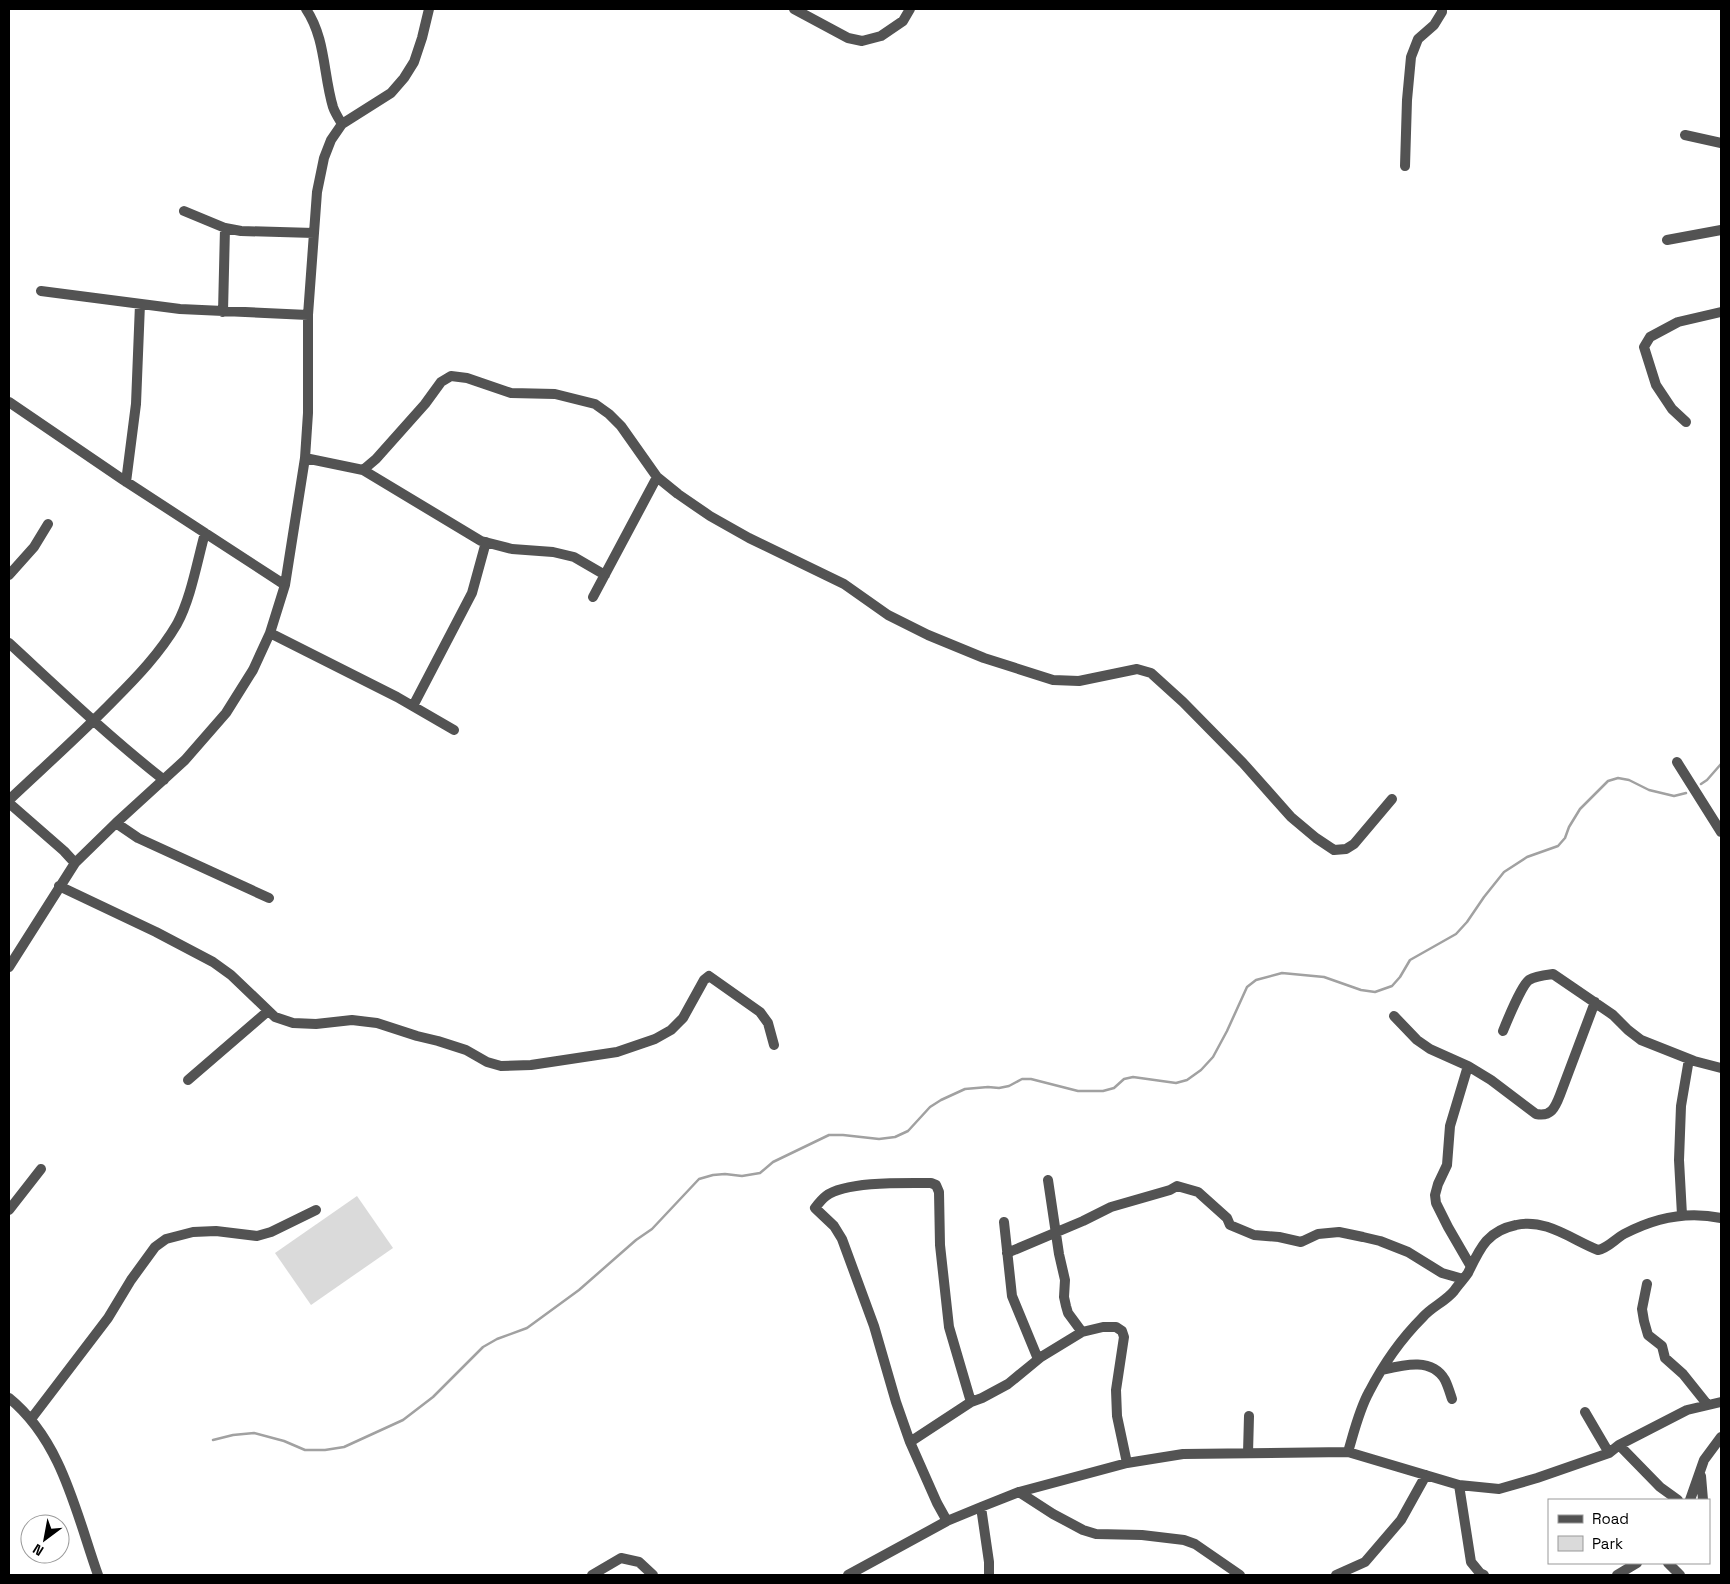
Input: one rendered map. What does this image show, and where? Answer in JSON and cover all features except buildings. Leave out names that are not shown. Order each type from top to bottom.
[{"type":"street","points":[[306,9],[313,19],[320,38],[333,108],[342,124]]},
{"type":"street","points":[[9,967],[75,863],[185,760],[226,712],[253,670],[270,633],[285,585],[305,458],[308,413],[308,315],[317,192],[324,158],[331,140],[342,124],[391,93],[404,78],[414,62],[429,9]]},
{"type":"street","points":[[794,9],[848,38],[862,41],[881,36],[902,21],[910,9]]},
{"type":"street","points":[[1405,166],[1407,100],[1411,57],[1418,38],[1434,25],[1442,9]]},
{"type":"street","points":[[1685,135],[1721,143]]},
{"type":"street","points":[[184,211],[225,228],[241,231],[314,233]]},
{"type":"street","points":[[222,312],[225,228]]},
{"type":"street","points":[[1667,240],[1721,230]]},
{"type":"street","points":[[41,291],[140,304],[222,312],[308,315]]},
{"type":"street","points":[[126,482],[136,404],[140,304]]},
{"type":"street","points":[[1686,422],[1672,409],[1656,385],[1644,347],[1650,337],[1678,322],[1721,312]]},
{"type":"street","points":[[363,470],[376,460],[425,404],[441,382],[451,376],[467,378],[511,393],[555,394],[595,404],[621,426],[657,477],[710,516],[748,538],[844,584],[888,615],[928,635],[984,658],[1053,680],[1079,681],[1136,669],[1152,673],[1243,763],[1291,817],[1334,850],[1346,849],[1354,844],[1392,799]]},
{"type":"street","points":[[9,402],[126,482],[285,585]]},
{"type":"street","points":[[305,458],[363,470],[384,481],[467,534],[486,542],[512,549],[553,552],[574,557],[605,575]]},
{"type":"street","points":[[593,597],[657,477]]},
{"type":"street","points":[[9,575],[34,547],[48,524]]},
{"type":"street","points":[[75,863],[9,802],[94,721],[144,669],[177,624],[184,607],[205,533]]},
{"type":"street","points":[[413,706],[472,593],[486,542]]},
{"type":"street","points":[[270,633],[413,706],[454,730]]},
{"type":"street","points":[[9,643],[138,760],[164,780]]},
{"type":"street","points":[[1677,762],[1721,832]]},
{"type":"street","points":[[116,823],[138,838],[269,898]]},
{"type":"street","points":[[59,886],[156,932],[212,962],[231,975],[275,1017],[293,1023],[316,1024],[352,1020],[377,1023],[466,1050],[487,1062],[500,1066],[531,1065],[617,1052],[655,1039],[671,1030],[683,1018],[704,980],[709,976],[760,1012],[768,1023],[774,1046]]},
{"type":"street","points":[[1502,1031],[1529,980],[1553,974],[1613,1015],[1641,1040],[1689,1060],[1721,1068]]},
{"type":"street","points":[[1394,1016],[1417,1040],[1430,1049],[1468,1066],[1491,1080],[1536,1114],[1544,1115],[1550,1114],[1554,1110],[1595,1002]]},
{"type":"street","points":[[188,1080],[268,1011]]},
{"type":"street","points":[[1682,1215],[1679,1160],[1681,1106],[1689,1060]]},
{"type":"street","points":[[1468,1066],[1450,1126],[1447,1165],[1435,1195],[1436,1203],[1470,1265]]},
{"type":"street","points":[[9,1210],[41,1169]]},
{"type":"street","points":[[1048,1180],[1064,1280],[1066,1306],[1068,1313],[1082,1332]]},
{"type":"street","points":[[947,1521],[910,1442],[896,1402],[874,1326],[842,1239],[834,1226],[815,1208],[827,1196],[838,1190],[871,1184],[931,1183],[936,1185],[939,1192],[941,1254],[949,1327],[971,1402]]},
{"type":"street","points":[[1007,1253],[1111,1207],[1178,1186],[1198,1192],[1227,1218],[1230,1225],[1254,1235],[1279,1237],[1301,1242],[1318,1234],[1339,1232],[1363,1237],[1380,1241],[1408,1252],[1442,1273],[1463,1279]]},
{"type":"street","points":[[31,1419],[108,1318],[131,1280],[155,1247],[166,1239],[192,1232],[216,1231],[257,1236],[272,1232],[316,1210]]},
{"type":"street","points":[[1348,1452],[1368,1392],[1382,1370],[1408,1333],[1424,1315],[1449,1297],[1463,1279],[1482,1244],[1490,1236],[1516,1225],[1531,1223],[1564,1234],[1598,1250],[1603,1249],[1625,1234],[1666,1217],[1709,1215],[1721,1218]]},
{"type":"street","points":[[1004,1222],[1012,1296],[1038,1359]]},
{"type":"street","points":[[1647,1284],[1642,1309],[1648,1334],[1662,1346],[1665,1358],[1683,1374],[1707,1404]]},
{"type":"street","points":[[910,1442],[971,1402],[1008,1384],[1038,1359],[1082,1332],[1103,1327],[1116,1327],[1122,1331],[1124,1337],[1116,1390],[1116,1407],[1126,1463]]},
{"type":"street","points":[[1382,1370],[1403,1365],[1424,1365],[1432,1368],[1445,1380],[1452,1399]]},
{"type":"street","points":[[9,1398],[31,1419],[51,1448],[61,1468],[98,1575]]},
{"type":"street","points":[[848,1575],[947,1521],[981,1507],[1019,1492],[1126,1463],[1183,1454],[1348,1452],[1459,1485],[1499,1489],[1609,1453],[1619,1445],[1687,1410],[1721,1402]]},
{"type":"street","points":[[1599,1436],[1585,1412],[1609,1453]]},
{"type":"street","points":[[1248,1453],[1249,1416]]},
{"type":"street","points":[[1690,1499],[1704,1460],[1721,1438]]},
{"type":"street","points":[[1619,1445],[1660,1487],[1677,1499]]},
{"type":"street","points":[[1700,1473],[1703,1499]]},
{"type":"street","points":[[1336,1575],[1365,1562],[1401,1520],[1426,1475]]},
{"type":"street","points":[[1459,1485],[1471,1562],[1484,1575]]},
{"type":"street","points":[[1019,1492],[1061,1518],[1083,1530],[1096,1534],[1184,1540],[1195,1544],[1240,1575]]},
{"type":"street","points":[[981,1507],[989,1562],[989,1575]]},
{"type":"street","points":[[592,1575],[621,1558],[639,1562],[653,1575]]},
{"type":"street","points":[[1617,1575],[1635,1564]]},
{"type":"street","points":[[1669,1564],[1680,1575]]},
{"type":"green space","points":[[357,1196],[393,1248],[311,1305],[275,1253]]},
{"type":"waterway","points":[[1701,784],[1721,764]]},
{"type":"waterway","points":[[213,1440],[233,1435],[254,1433],[284,1441],[305,1450],[325,1450],[344,1447],[403,1420],[433,1397],[483,1347],[497,1339],[527,1328],[579,1290],[636,1240],[652,1229],[699,1179],[713,1175],[742,1176],[760,1173],[773,1162],[829,1135],[879,1139],[895,1137],[908,1131],[930,1107],[965,1089],[999,1088],[1009,1086],[1022,1079],[1031,1079],[1078,1091],[1103,1091],[1114,1088],[1124,1079],[1133,1077],[1176,1083],[1187,1080],[1201,1070],[1213,1057],[1247,987],[1256,980],[1282,973],[1324,977],[1361,990],[1375,992],[1392,986],[1410,960],[1456,934],[1504,872],[1527,857],[1558,846],[1565,838],[1569,827],[1580,809],[1608,781],[1618,778],[1629,780],[1649,790],[1674,796],[1686,793]]}]
